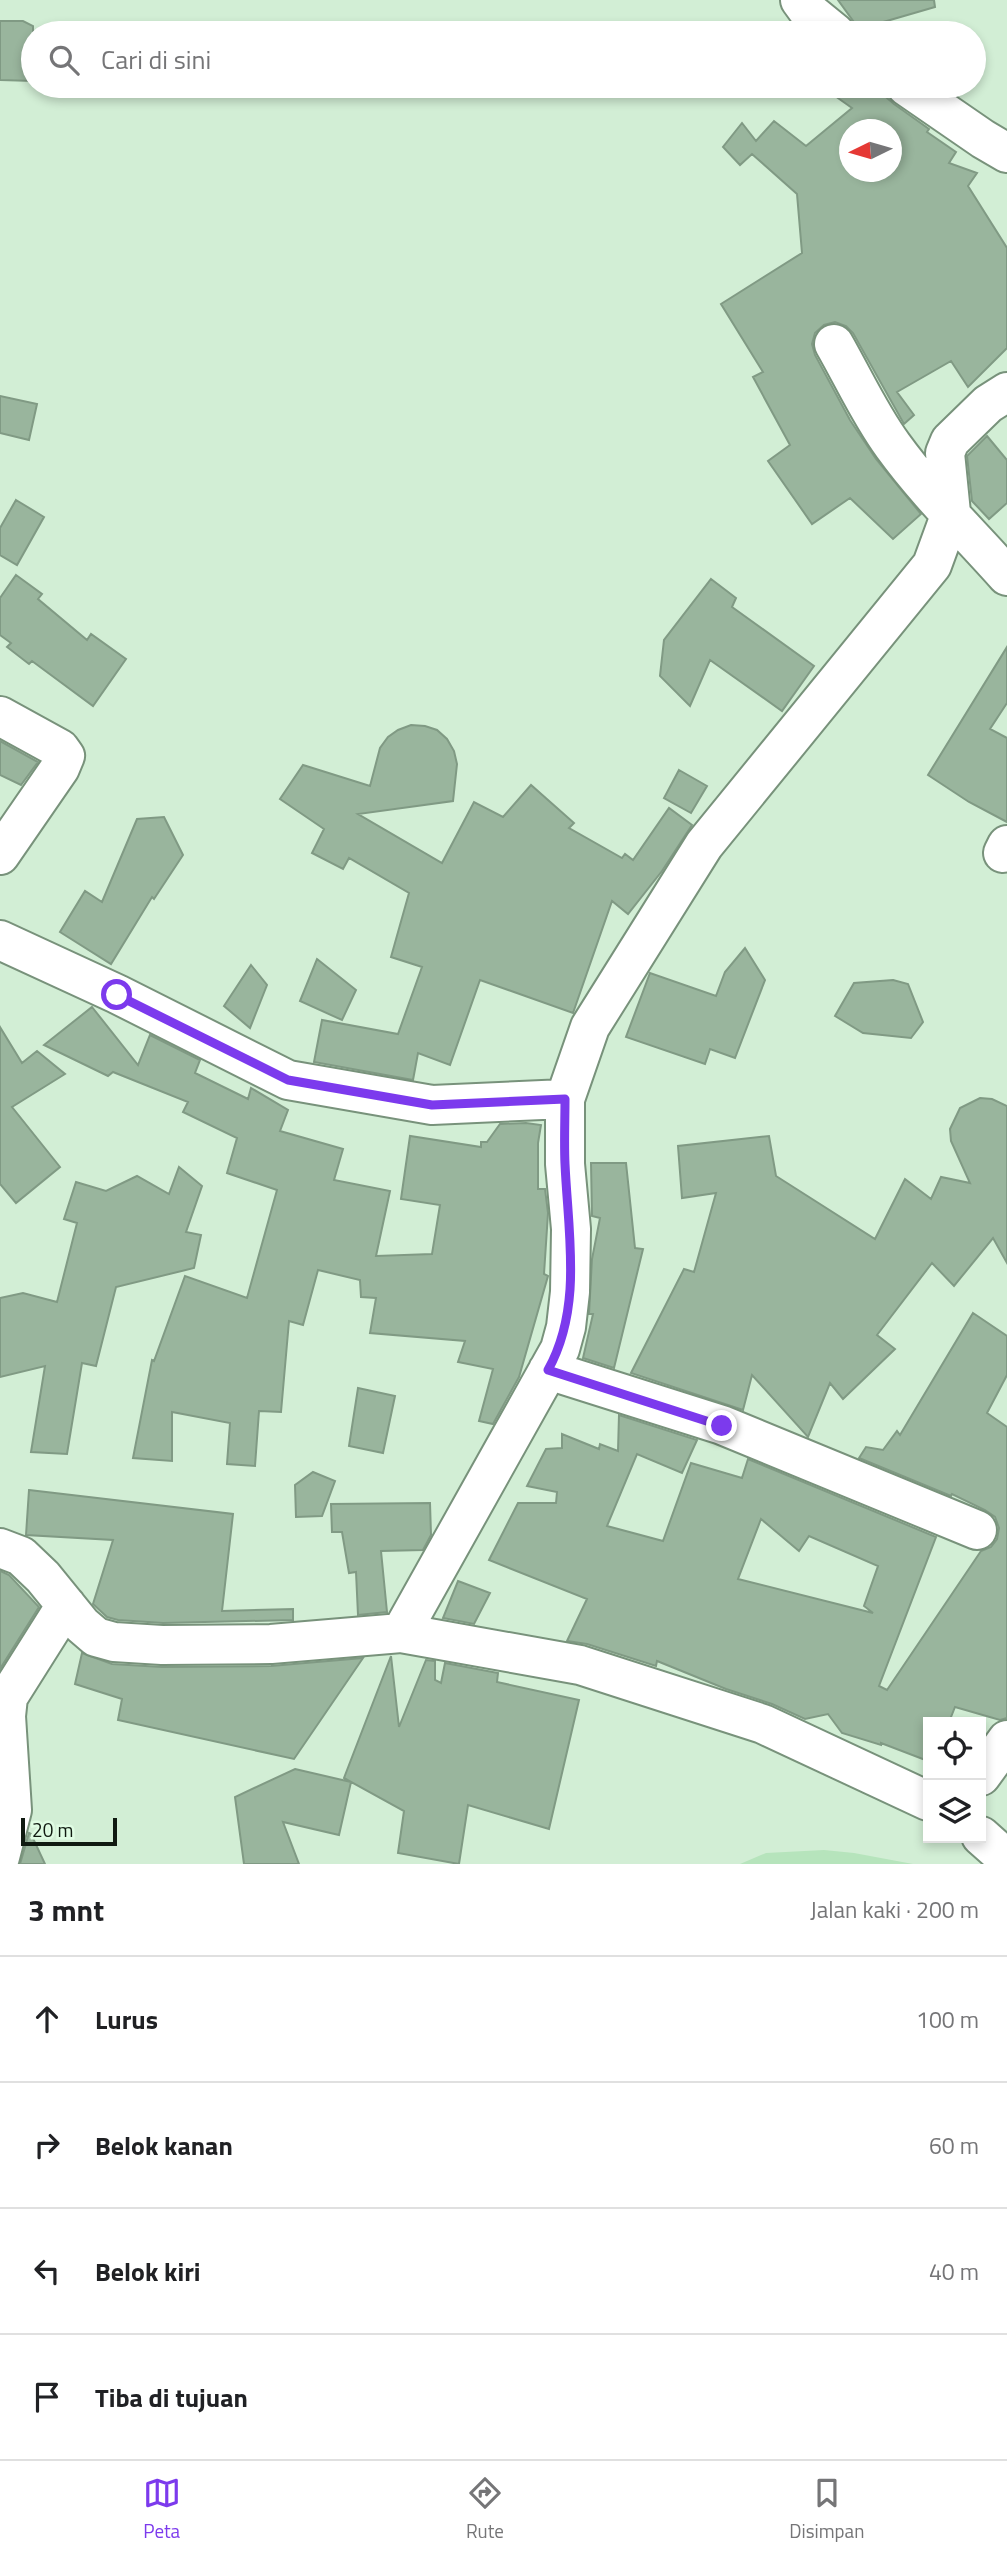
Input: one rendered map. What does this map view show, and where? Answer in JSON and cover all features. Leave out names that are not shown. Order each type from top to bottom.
[{"type":"street","points":[[923,98],[1007,153]]},
{"type":"street","points":[[834,344],[892,444],[928,491],[1007,576]]},
{"type":"street","points":[[401,1633],[560,1349],[566,1328],[570,1292],[571,1229],[565,1164],[565,1099],[590,1027],[704,845],[932,565],[951,513],[945,453],[950,441],[988,404],[1007,392]]},
{"type":"street","points":[[0,716],[60,749],[65,756],[61,768],[0,855]]},
{"type":"street","points":[[0,940],[288,1080],[432,1105],[565,1099]]},
{"type":"street","points":[[548,1370],[722,1426],[977,1530]]},
{"type":"street","points":[[0,1548],[21,1556],[43,1577],[82,1625],[96,1637],[114,1642],[162,1645],[271,1644],[401,1633],[580,1665],[763,1724],[923,1799]]},
{"type":"street","points":[[0,1857],[12,1810],[6,1716],[8,1697],[65,1605]]},
{"type":"street","points":[[986,1769],[1007,1740]]},
{"type":"street","points":[[986,1840],[1007,1859]]},
{"type":"green space","points":[[824,1850],[913,1864],[740,1864],[766,1853]]},
{"type":"building","points":[[838,0],[934,0],[935,7],[887,21],[853,21]]},
{"type":"building","points":[[0,21],[21,21],[21,81],[0,80]]},
{"type":"building","points":[[838,98],[887,98],[929,129],[927,132],[956,152],[949,163],[977,173],[968,186],[1007,248],[1007,348],[968,387],[951,361],[897,392],[914,415],[904,424],[853,333],[846,326],[835,322],[824,325],[815,333],[812,344],[815,355],[850,420],[876,459],[921,514],[893,539],[850,498],[812,524],[768,461],[790,445],[753,377],[763,372],[721,304],[802,253],[797,194],[752,154],[740,165],[723,147],[742,123],[756,141],[774,121],[806,146],[852,108]]},
{"type":"building","points":[[0,396],[37,404],[29,440],[0,433]]},
{"type":"building","points":[[987,436],[1007,460],[1007,503],[989,519],[972,501],[967,456]]},
{"type":"building","points":[[16,500],[44,517],[17,565],[0,555],[0,528]]},
{"type":"building","points":[[16,575],[42,594],[38,599],[87,640],[91,634],[126,659],[93,706],[32,661],[29,664],[7,647],[11,643],[0,635],[0,598]]},
{"type":"building","points":[[711,579],[736,598],[732,607],[814,666],[782,711],[710,660],[690,706],[660,676],[664,640]]},
{"type":"building","points":[[1007,647],[1007,703],[990,729],[1007,738],[1007,822],[969,802],[928,775]]},
{"type":"building","points":[[411,725],[437,730],[447,739],[454,751],[457,764],[453,801],[358,814],[442,863],[474,802],[503,817],[531,785],[574,823],[569,828],[622,858],[625,854],[633,860],[669,808],[692,825],[662,871],[628,914],[612,901],[573,1013],[480,980],[450,1065],[418,1053],[413,1080],[314,1062],[322,1020],[398,1034],[422,967],[391,957],[409,893],[349,858],[343,869],[312,853],[324,829],[280,799],[303,765],[370,786],[380,748],[388,737]]},
{"type":"building","points":[[0,741],[38,762],[21,785],[0,775]]},
{"type":"building","points":[[679,770],[707,786],[691,813],[664,798]]},
{"type":"building","points":[[164,817],[183,855],[154,899],[152,897],[111,964],[60,932],[85,891],[102,902],[137,819]]},
{"type":"building","points":[[745,948],[765,980],[735,1058],[710,1049],[705,1064],[626,1037],[650,973],[716,996],[725,972]]},
{"type":"building","points":[[317,959],[356,990],[342,1020],[300,1001]]},
{"type":"building","points":[[251,965],[267,985],[250,1028],[224,1006]]},
{"type":"building","points":[[893,980],[908,984],[923,1022],[911,1038],[863,1033],[835,1016],[854,983]]},
{"type":"building","points":[[92,1007],[138,1065],[150,1035],[200,1060],[195,1073],[248,1099],[251,1088],[288,1110],[280,1131],[343,1149],[334,1180],[390,1191],[376,1256],[432,1254],[440,1205],[401,1199],[410,1136],[481,1147],[481,1142],[487,1142],[500,1124],[541,1125],[538,1143],[538,1189],[545,1189],[548,1213],[544,1274],[548,1276],[519,1377],[493,1424],[479,1421],[493,1369],[458,1362],[465,1341],[370,1333],[376,1298],[361,1297],[360,1280],[318,1270],[303,1325],[289,1321],[281,1412],[259,1411],[255,1466],[227,1464],[230,1423],[172,1412],[172,1461],[133,1458],[152,1360],[154,1361],[185,1276],[247,1298],[277,1190],[227,1173],[237,1138],[183,1112],[188,1102],[113,1072],[108,1076],[44,1045]]},
{"type":"building","points":[[0,1027],[22,1063],[37,1051],[65,1074],[12,1107],[60,1167],[16,1203],[0,1184]]},
{"type":"building","points":[[980,1098],[992,1099],[1007,1106],[1007,1263],[993,1238],[954,1286],[932,1263],[877,1335],[895,1349],[843,1399],[830,1383],[808,1437],[752,1375],[743,1410],[631,1373],[684,1269],[694,1272],[716,1193],[682,1198],[678,1146],[769,1136],[776,1176],[875,1239],[905,1179],[931,1199],[941,1177],[970,1183],[951,1141],[950,1129],[960,1108]]},
{"type":"building","points":[[591,1163],[626,1163],[635,1248],[643,1249],[614,1368],[583,1358],[593,1314],[589,1314],[592,1259],[600,1218],[592,1216]]},
{"type":"building","points":[[179,1167],[202,1186],[186,1232],[201,1235],[194,1268],[116,1287],[96,1366],[82,1363],[67,1454],[31,1452],[45,1366],[0,1377],[0,1298],[23,1293],[57,1302],[77,1223],[64,1219],[76,1182],[106,1191],[137,1176],[169,1194]]},
{"type":"building","points":[[973,1313],[1007,1336],[1007,1375],[987,1413],[1007,1427],[1007,1718],[1000,1720],[955,1707],[951,1717],[923,1717],[923,1759],[881,1743],[842,1733],[828,1714],[805,1719],[657,1661],[656,1666],[587,1644],[567,1641],[587,1599],[489,1560],[518,1503],[556,1503],[557,1492],[527,1486],[546,1449],[562,1448],[562,1434],[599,1449],[600,1444],[618,1451],[619,1415],[697,1440],[682,1473],[637,1454],[607,1526],[663,1541],[691,1463],[742,1478],[748,1459],[936,1537],[879,1686],[887,1690],[981,1551],[991,1547],[997,1539],[999,1528],[995,1517],[985,1510],[952,1494],[951,1496],[859,1458],[866,1447],[883,1450],[897,1431],[900,1435]],"holes":[[[761,1519],[799,1551],[809,1536],[878,1566],[864,1606],[873,1613],[738,1579]]]},
{"type":"building","points":[[358,1388],[395,1396],[383,1453],[349,1446]]},
{"type":"building","points":[[313,1472],[335,1481],[322,1516],[296,1517],[295,1485]]},
{"type":"building","points":[[29,1490],[233,1514],[222,1611],[293,1609],[293,1620],[163,1623],[107,1617],[93,1604],[113,1540],[26,1535]]},
{"type":"building","points":[[430,1503],[431,1535],[423,1550],[381,1551],[387,1612],[358,1615],[356,1572],[349,1573],[342,1532],[332,1532],[331,1504]]},
{"type":"building","points":[[0,1571],[9,1575],[39,1607],[0,1669]]},
{"type":"building","points":[[458,1581],[490,1593],[474,1624],[443,1618]]},
{"type":"building","points":[[82,1653],[112,1664],[162,1667],[271,1666],[363,1658],[294,1759],[118,1720],[122,1699],[75,1684]]},
{"type":"building","points":[[391,1656],[399,1727],[426,1660],[435,1661],[435,1680],[441,1683],[445,1663],[498,1673],[497,1682],[579,1700],[549,1829],[468,1805],[459,1864],[398,1853],[404,1811],[344,1778]]},
{"type":"building","points":[[295,1769],[351,1782],[339,1835],[283,1822],[299,1864],[244,1864],[235,1797]]},
{"type":"building","points":[[29,1833],[31,1834],[45,1864],[20,1864]]},
{"type":"route","points":[[117,995],[288,1080],[432,1105],[565,1099],[565,1164],[571,1229],[570,1292],[566,1328],[560,1349],[548,1370],[722,1426]]}]
